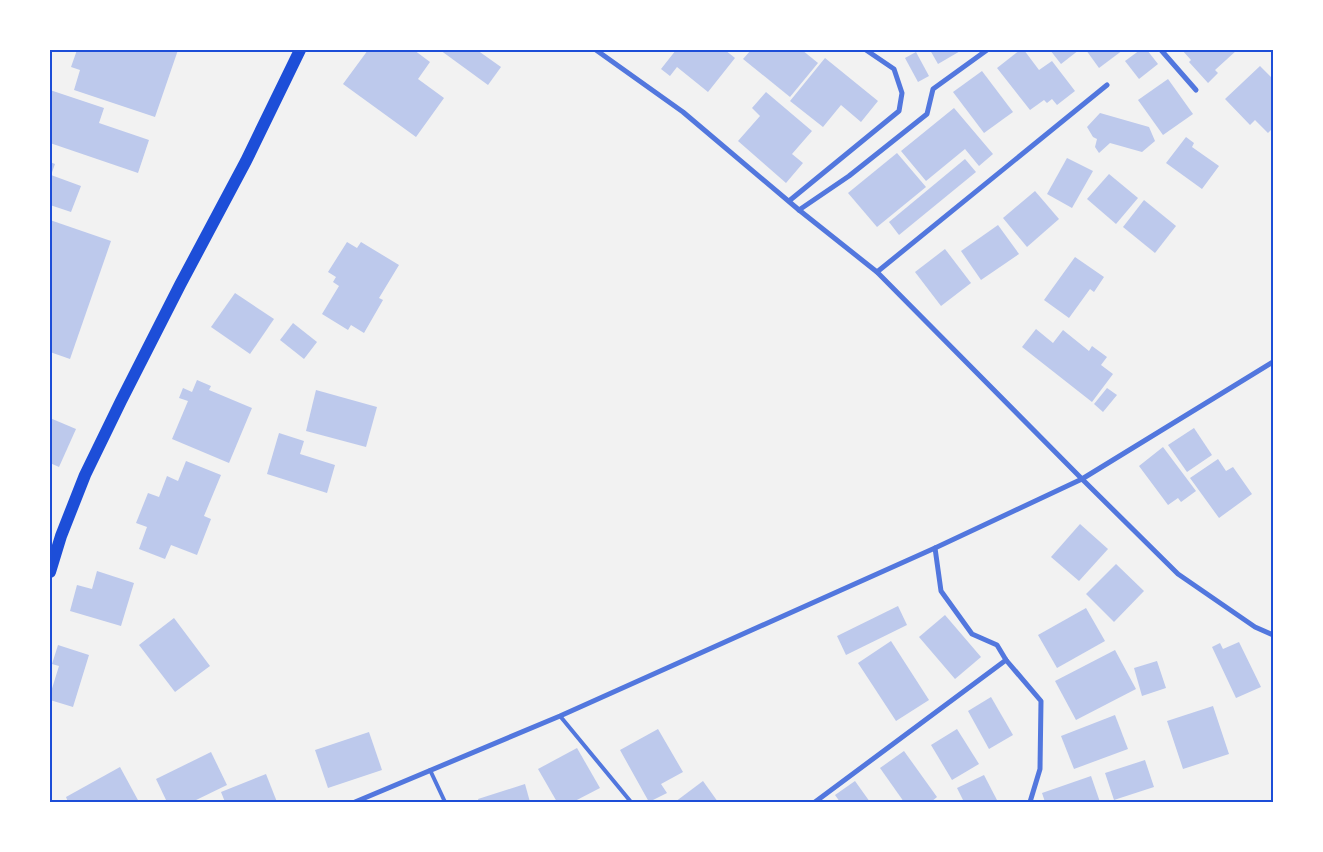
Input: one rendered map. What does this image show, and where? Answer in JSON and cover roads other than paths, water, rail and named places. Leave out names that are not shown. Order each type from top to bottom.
[{"type":"main road","points":[[50,572],[61,536],[89,467],[180,285],[246,161],[300,50]]},
{"type":"street","points":[[596,50],[683,112],[799,210],[877,272],[1178,574],[1255,627],[1273,635]]},
{"type":"street","points":[[789,201],[899,111],[902,94],[894,69],[866,50]]},
{"type":"street","points":[[799,210],[849,176],[926,114],[933,89],[987,50]]},
{"type":"street","points":[[1160,50],[1196,90]]},
{"type":"street","points":[[877,272],[1107,85]]},
{"type":"street","points":[[354,802],[560,716],[935,548],[1082,479],[1273,362]]},
{"type":"street","points":[[935,548],[942,590],[972,634],[997,645],[1006,660],[1041,701],[1040,769],[1030,802]]},
{"type":"street","points":[[815,802],[1006,660]]},
{"type":"lane","points":[[560,716],[631,802]]},
{"type":"lane","points":[[430,770],[445,802]]}]
